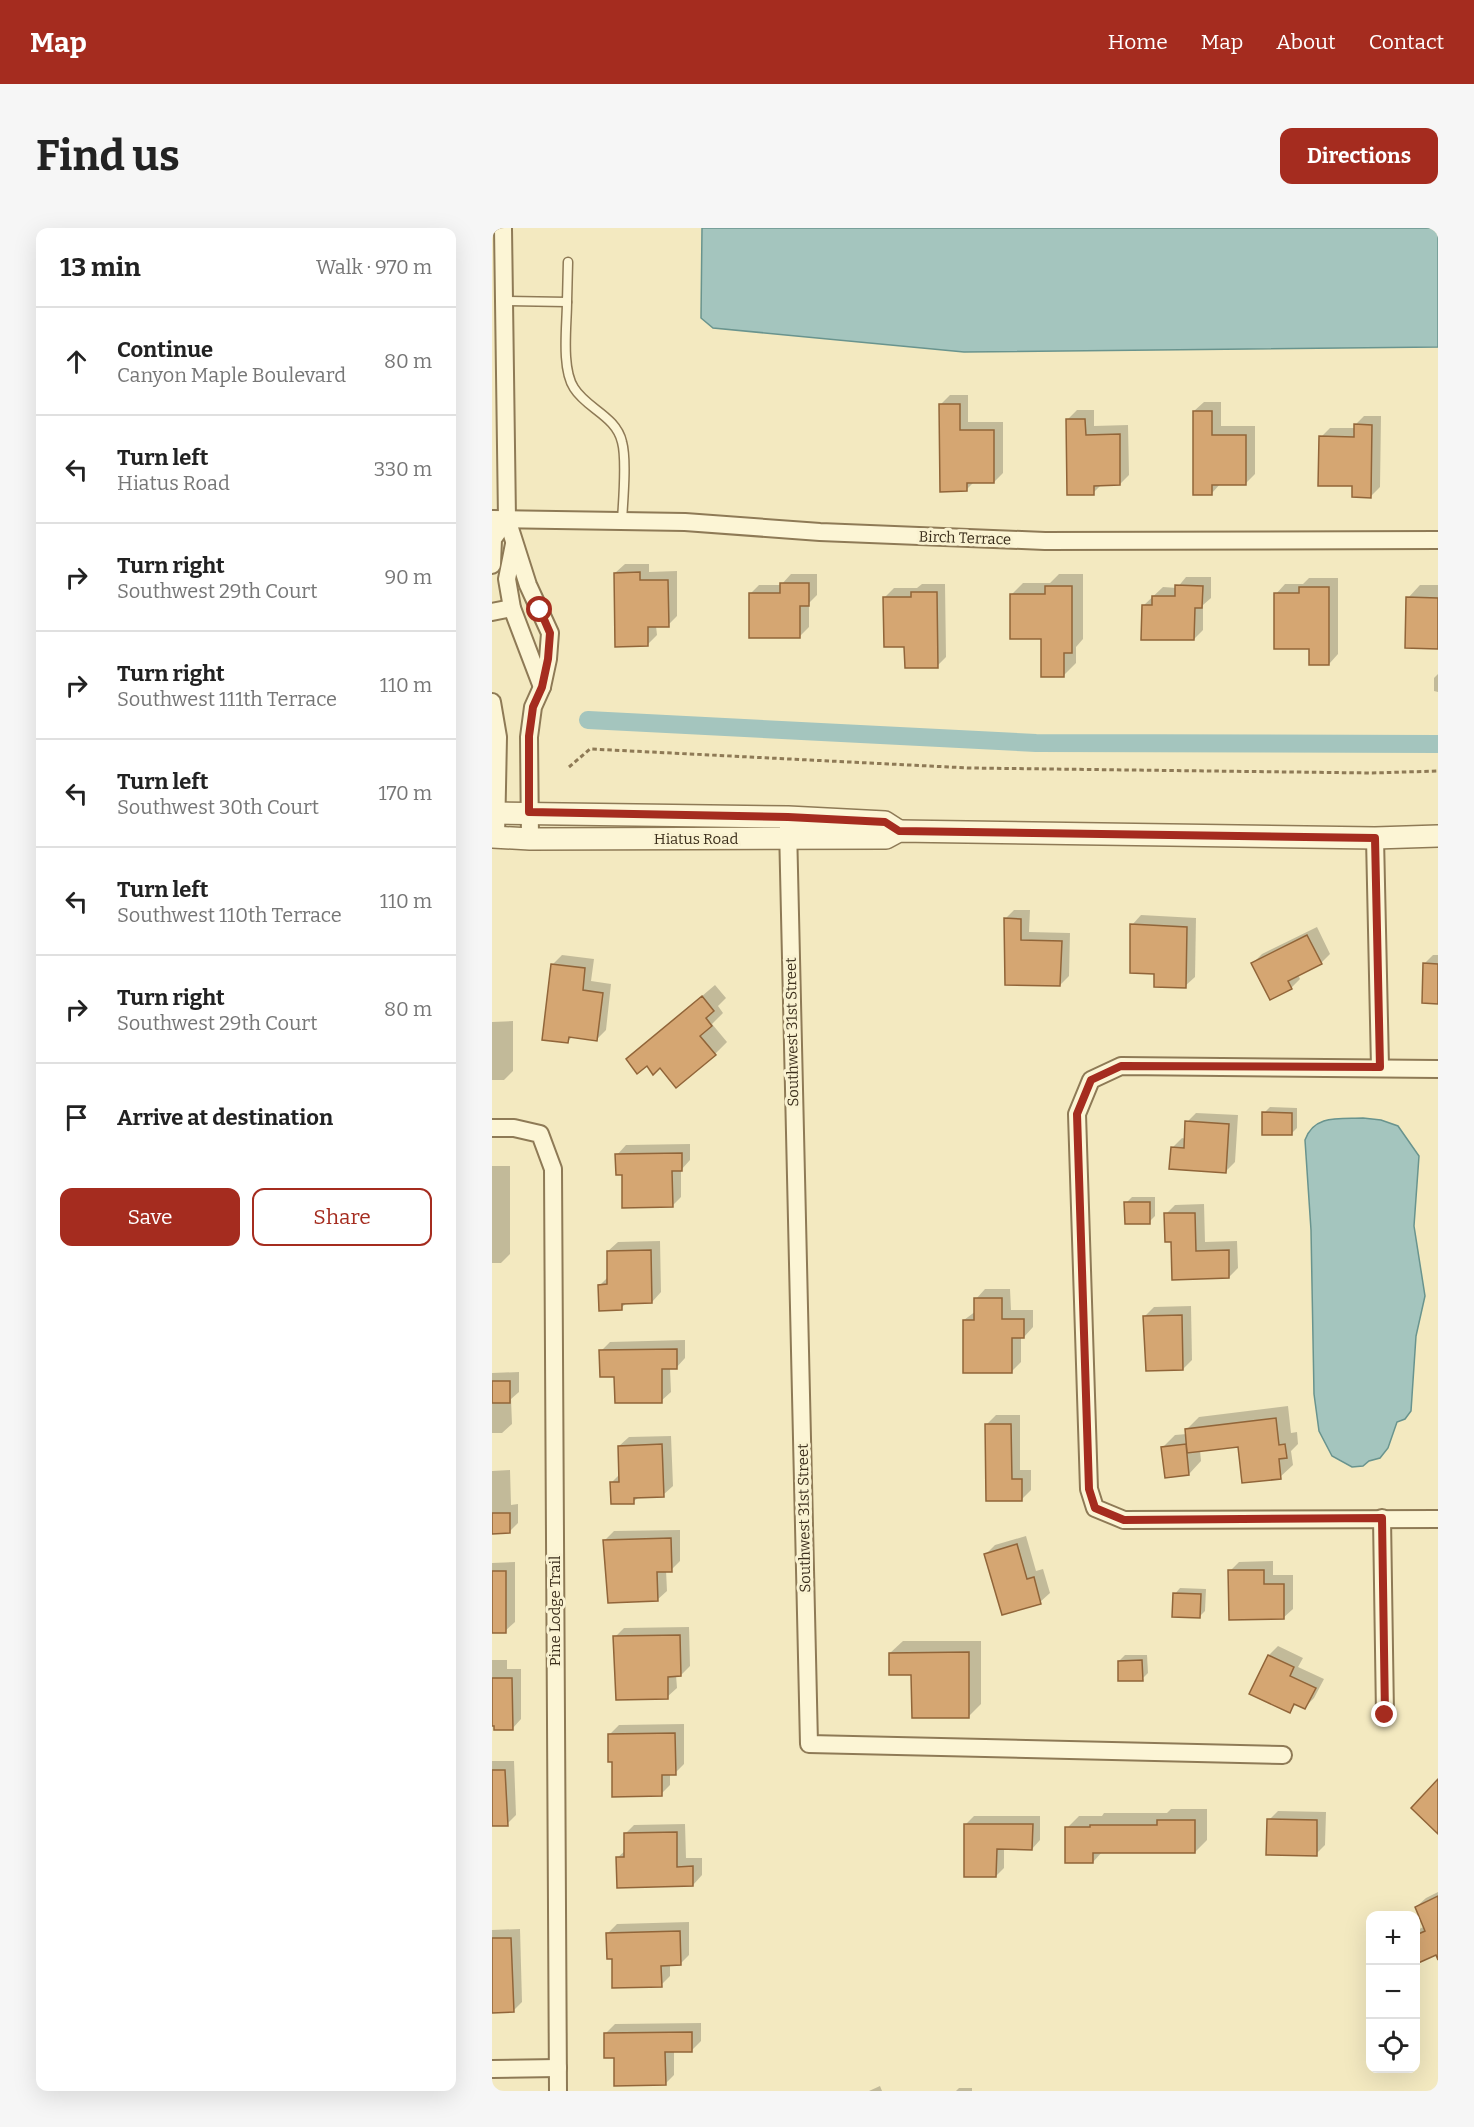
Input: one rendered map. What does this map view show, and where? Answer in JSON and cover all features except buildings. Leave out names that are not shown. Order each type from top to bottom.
[{"type":"street","points":[[492,565],[494,538],[500,519],[503,228]]},
{"type":"street","points":[[500,519],[514,543],[528,585],[550,633],[548,659],[542,687],[533,707],[529,736],[530,839]]},
{"type":"street","name":"Birch Terrace","points":[[500,519],[685,522],[820,532],[1045,541],[1438,540]]},
{"type":"street","points":[[514,543],[507,579],[512,608],[542,687]]},
{"type":"street","points":[[492,612],[512,608]]},
{"type":"street","points":[[492,702],[498,737],[494,837]]},
{"type":"street","name":"Hiatus Road","points":[[494,813],[529,812],[788,828]]},
{"type":"street","name":"Hiatus Road","points":[[494,837],[530,839],[885,822],[899,831],[1375,838],[1438,836]]},
{"type":"street","name":"Southwest 31st Street","points":[[788,828],[809,1744],[1283,1755]]},
{"type":"street","points":[[1375,838],[1380,1067]]},
{"type":"street","points":[[1438,1069],[1121,1066],[1091,1080],[1077,1114],[1089,1489],[1095,1508],[1124,1520],[1438,1519]]},
{"type":"street","name":"Pine Lodge Trail","points":[[492,1128],[514,1128],[540,1134],[553,1169],[558,2091]]},
{"type":"street","points":[[1382,1518],[1385,1715]]},
{"type":"street","points":[[492,2069],[558,2068]]},
{"type":"lane","points":[[568,262],[567,358],[569,378],[574,389],[583,399],[613,424],[622,442],[622,521]]},
{"type":"lane","points":[[503,301],[567,302]]},
{"type":"path","points":[[569,767],[591,749],[969,768],[1372,773],[1438,771]]},
{"type":"water","points":[[702,228],[1438,228],[1438,347],[964,352],[713,328],[701,318]]},
{"type":"water","points":[[1363,1118],[1381,1120],[1398,1126],[1419,1156],[1414,1226],[1425,1296],[1416,1336],[1411,1411],[1405,1419],[1397,1422],[1388,1448],[1380,1458],[1369,1461],[1363,1466],[1352,1467],[1332,1456],[1319,1431],[1314,1394],[1311,1230],[1305,1140],[1309,1132],[1321,1122]]},
{"type":"waterway","points":[[588,720],[1036,743],[1438,744]]},
{"type":"route","points":[[540,610],[550,633],[548,659],[542,687],[533,707],[529,736],[529,812],[788,817],[885,822],[899,831],[1375,838],[1380,1067],[1121,1066],[1091,1080],[1077,1114],[1089,1489],[1095,1508],[1124,1520],[1382,1518],[1385,1715]]}]
